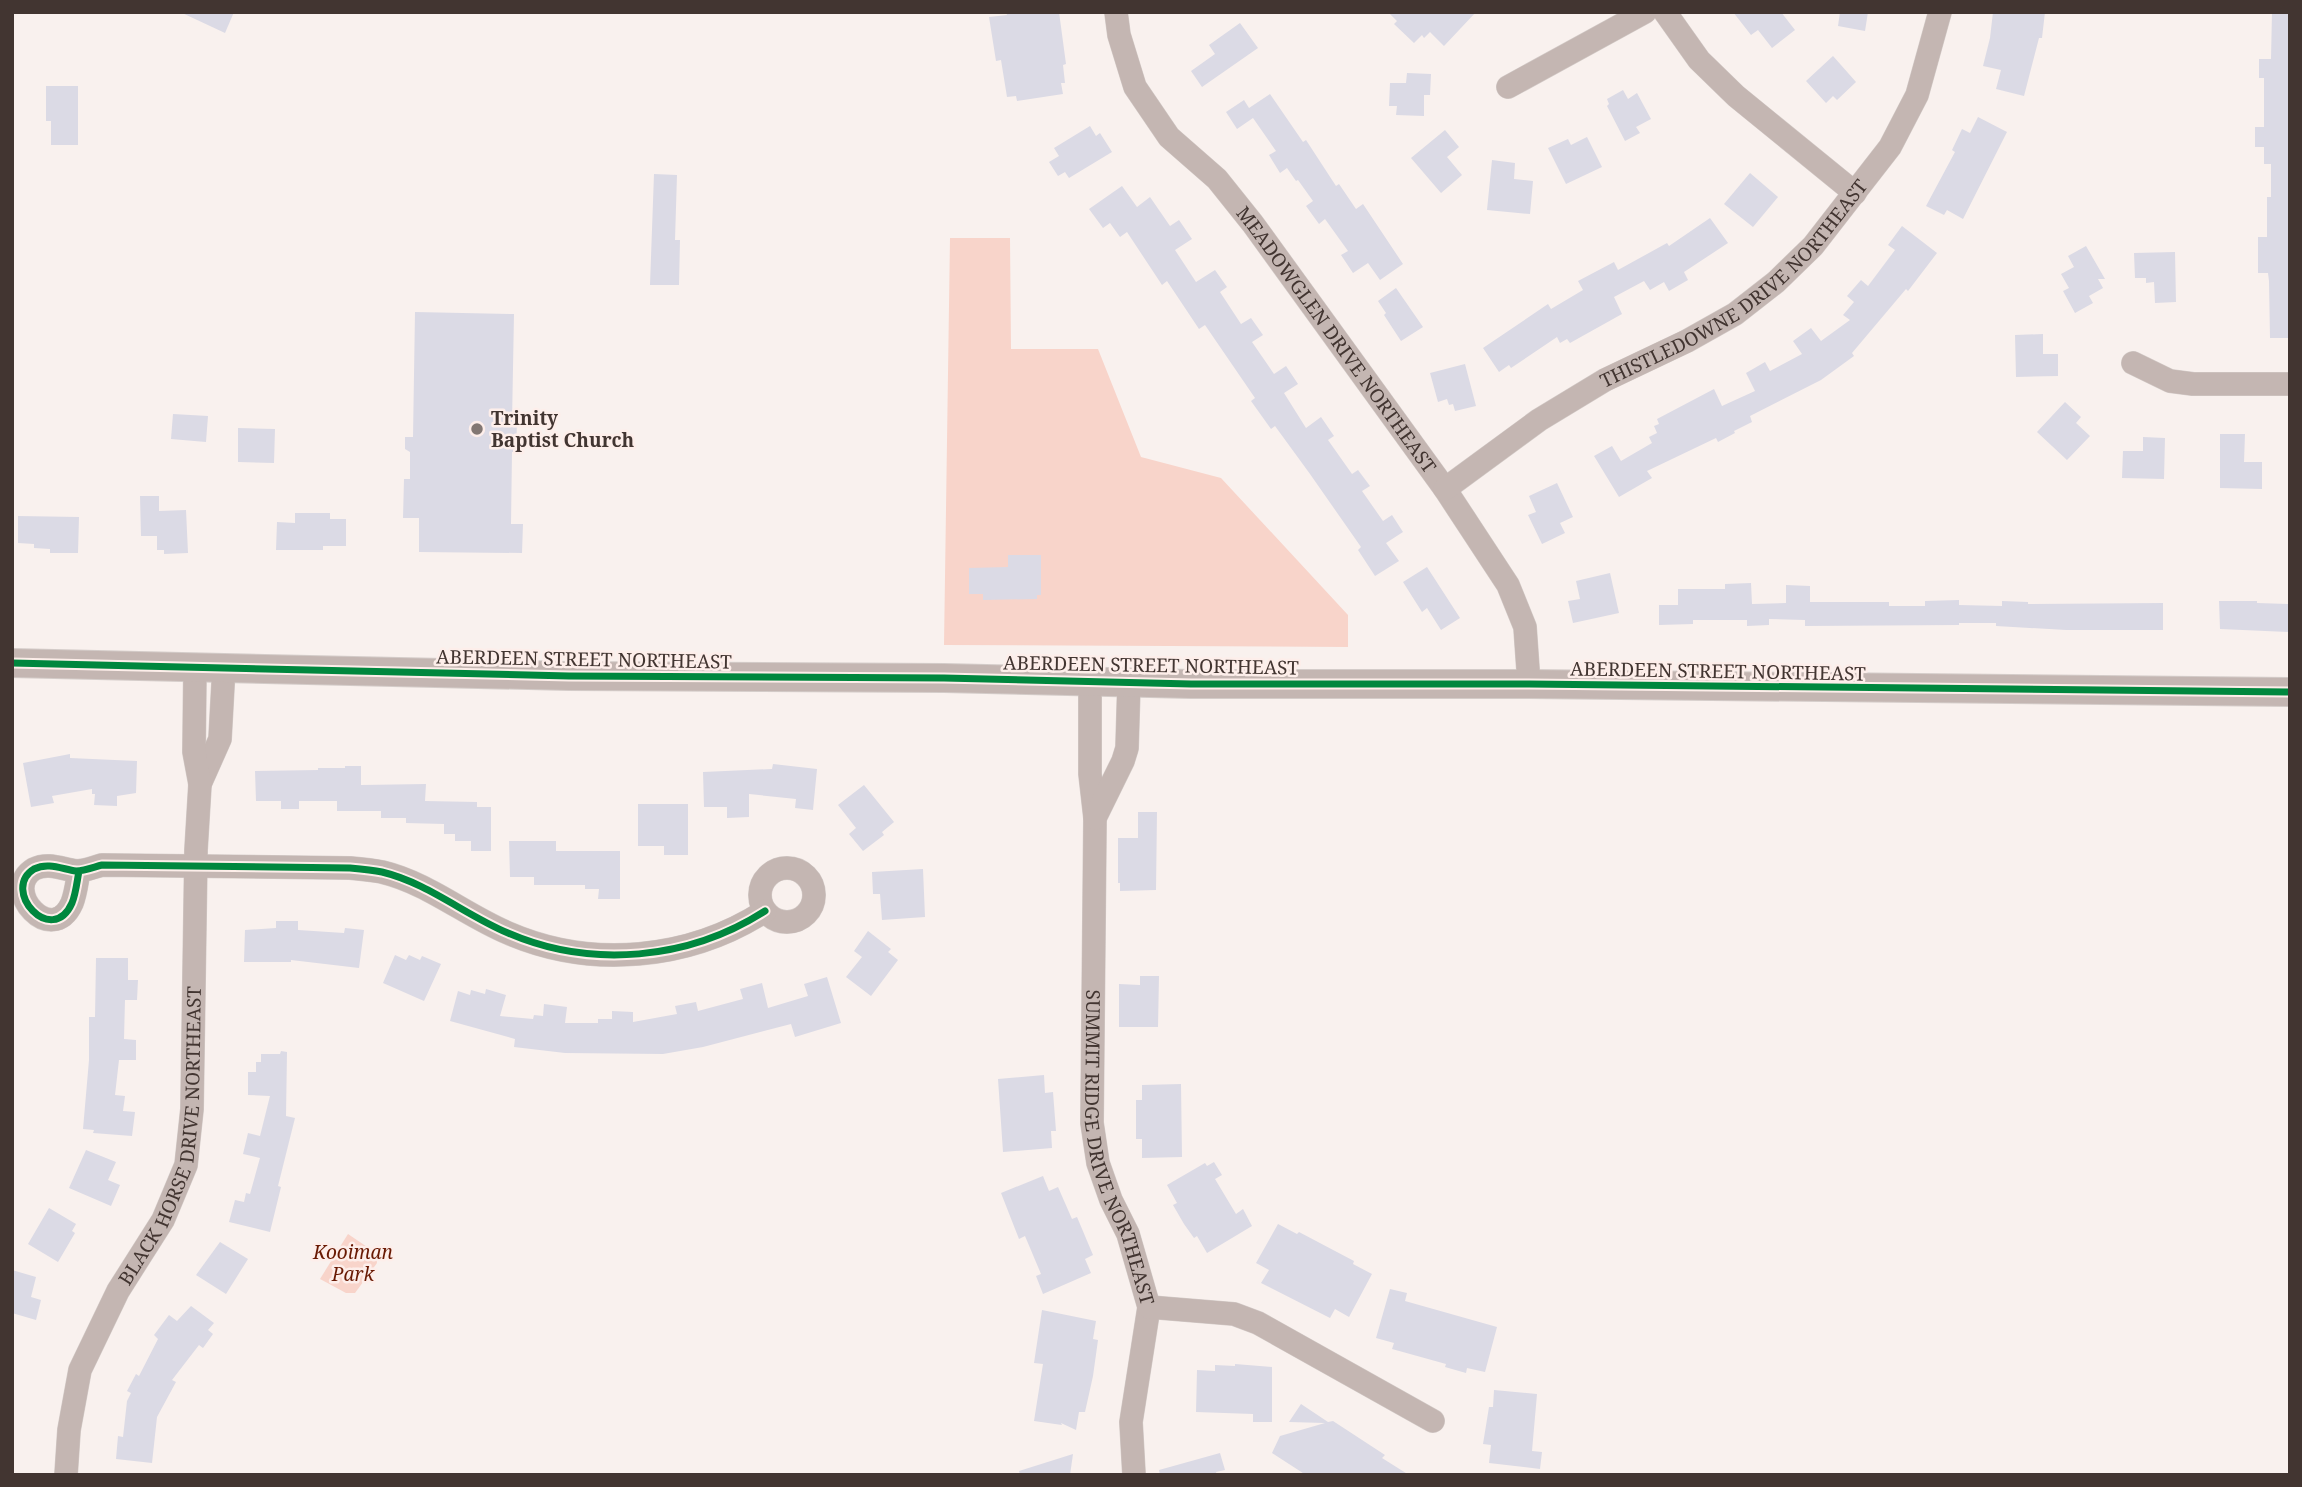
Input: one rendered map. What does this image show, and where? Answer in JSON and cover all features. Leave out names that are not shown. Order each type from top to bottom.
[{"type":"street","name":"MEADOWGLEN DRIVE NORTHEAST","points":[[1116,12],[1119,35],[1135,87],[1169,137],[1217,179],[1253,224],[1445,489],[1507,585],[1521,613],[1527,641],[1529,684]]},
{"type":"street","points":[[1508,87],[1644,12]]},
{"type":"street","points":[[1665,12],[1699,60],[1736,96],[1855,193]]},
{"type":"street","name":"THISTLEDOWNE DRIVE NORTHEAST","points":[[1445,489],[1539,420],[1605,380],[1687,341],[1735,314],[1776,282],[1813,246],[1891,147],[1917,96],[1940,12]]},
{"type":"street","points":[[2133,363],[2170,381],[2193,384],[2290,384]]},
{"type":"street","name":"ABERDEEN STREET NORTHEAST","points":[[12,663],[569,676],[930,677],[1129,682],[2290,692]]},
{"type":"street","name":"BLACK HORSE DRIVE NORTHEAST","points":[[66,1475],[69,1430],[80,1370],[118,1291],[163,1220],[186,1165],[192,1109],[195,865],[200,784],[194,752],[195,666]]},
{"type":"street","name":"BLACK HORSE DRIVE NORTHEAST","points":[[200,784],[220,739],[224,666]]},
{"type":"street","name":"SUMMIT RIDGE DRIVE NORTHEAST","points":[[1090,681],[1090,774],[1095,818],[1092,1123],[1098,1163],[1111,1200],[1128,1234],[1149,1307],[1131,1422],[1134,1475]]},
{"type":"street","name":"SUMMIT RIDGE DRIVE NORTHEAST","points":[[1095,818],[1127,748],[1129,682]]},
{"type":"street","points":[[79,871],[102,865],[195,865],[351,868],[383,872],[415,884],[508,933],[558,950],[616,956],[677,950],[739,927],[765,911]]},
{"type":"street","points":[[1149,1307],[1210,1310],[1234,1314],[1258,1323],[1433,1421]]},
{"type":"green space","points":[[950,238],[1010,238],[1011,349],[1098,349],[1141,457],[1221,478],[1348,615],[1348,647],[944,645]]},
{"type":"green space","name":"Kooiman Park","points":[[348,1234],[376,1253],[377,1263],[355,1293],[346,1293],[320,1279]]},
{"type":"building","points":[[180,12],[234,12],[225,33]]},
{"type":"building","points":[[1006,12],[1059,12],[1066,64],[1063,65],[1065,83],[1061,83],[1063,94],[1017,101],[1016,96],[1007,97],[1001,60],[996,61],[989,17],[1007,15]]},
{"type":"building","points":[[1388,12],[1476,12],[1444,46],[1430,32],[1414,43],[1394,24],[1397,21]]},
{"type":"building","points":[[1733,12],[1781,12],[1795,30],[1772,48],[1758,30],[1751,35]]},
{"type":"building","points":[[1840,12],[1868,12],[1865,31],[1838,26]]},
{"type":"building","points":[[1993,12],[2045,12],[2042,38],[2039,38],[2024,96],[1996,89],[2001,70],[1983,66]]},
{"type":"building","points":[[2272,12],[2290,12],[2290,338],[2270,338],[2268,273],[2258,273],[2258,237],[2267,237],[2267,197],[2271,197],[2271,164],[2264,164],[2264,147],[2255,147],[2255,127],[2264,127],[2264,78],[2259,78],[2259,59],[2271,59]]},
{"type":"building","points":[[1240,23],[1258,48],[1202,87],[1191,71],[1215,54],[1209,45]]},
{"type":"building","points":[[1833,56],[1856,82],[1837,100],[1833,96],[1826,103],[1806,81]]},
{"type":"building","points":[[1407,73],[1431,74],[1430,95],[1424,95],[1424,116],[1396,115],[1397,106],[1389,106],[1390,83],[1406,83]]},
{"type":"building","points":[[46,86],[78,86],[78,145],[51,145],[51,121],[46,121]]},
{"type":"building","points":[[1623,90],[1628,99],[1637,93],[1651,119],[1636,127],[1640,133],[1625,141],[1607,106],[1607,99]]},
{"type":"building","points":[[1270,94],[1303,142],[1306,140],[1336,186],[1339,184],[1356,209],[1363,204],[1403,264],[1380,280],[1368,263],[1353,273],[1341,255],[1348,251],[1325,219],[1319,224],[1306,206],[1313,201],[1298,180],[1296,181],[1287,168],[1280,173],[1269,155],[1276,151],[1253,118],[1237,129],[1226,112],[1244,100],[1249,108]]},
{"type":"building","points":[[1978,117],[2007,132],[1963,219],[1947,210],[1944,215],[1926,206],[1955,152],[1952,150],[1962,129],[1970,133]]},
{"type":"building","points":[[1090,126],[1096,136],[1100,133],[1112,152],[1069,178],[1065,172],[1058,176],[1049,162],[1059,156],[1054,148]]},
{"type":"building","points":[[1445,130],[1459,147],[1447,157],[1462,175],[1441,193],[1411,158]]},
{"type":"building","points":[[1587,137],[1602,167],[1566,184],[1548,148],[1568,139],[1571,145]]},
{"type":"building","points":[[1492,160],[1515,163],[1514,179],[1533,181],[1530,214],[1487,210]]},
{"type":"building","points":[[1750,173],[1778,197],[1753,227],[1724,204]]},
{"type":"building","points":[[654,174],[677,175],[675,240],[680,240],[679,285],[650,285]]},
{"type":"building","points":[[1122,186],[1137,207],[1150,197],[1170,226],[1179,220],[1192,239],[1175,250],[1196,282],[1215,270],[1227,287],[1220,292],[1241,324],[1251,318],[1263,335],[1252,342],[1274,374],[1286,366],[1298,384],[1284,393],[1306,428],[1321,417],[1334,436],[1328,440],[1352,474],[1358,470],[1370,486],[1362,491],[1383,521],[1392,515],[1403,532],[1386,543],[1399,561],[1375,576],[1358,550],[1361,547],[1275,426],[1271,429],[1251,401],[1255,398],[1205,325],[1199,329],[1167,281],[1162,285],[1127,232],[1120,237],[1110,223],[1103,228],[1089,209]]},
{"type":"building","points":[[1710,218],[1728,243],[1684,272],[1688,280],[1669,291],[1664,282],[1650,290],[1644,281],[1614,297],[1622,314],[1570,343],[1567,339],[1560,343],[1557,337],[1511,368],[1509,365],[1499,372],[1483,348],[1548,304],[1551,309],[1583,290],[1578,281],[1614,262],[1618,270],[1667,243],[1669,246]]},
{"type":"building","points":[[1902,226],[1937,253],[1908,291],[1906,289],[1852,353],[1854,356],[1821,380],[1750,416],[1752,422],[1734,431],[1735,433],[1718,442],[1716,438],[1647,471],[1652,478],[1619,497],[1594,456],[1612,446],[1621,461],[1652,443],[1649,437],[1657,433],[1654,426],[1659,424],[1657,419],[1714,389],[1722,406],[1755,391],[1746,373],[1765,362],[1770,371],[1802,354],[1793,341],[1811,328],[1821,341],[1850,320],[1843,315],[1854,302],[1847,296],[1861,280],[1868,286],[1895,250],[1888,245]]},
{"type":"building","points":[[2086,246],[2105,279],[2098,279],[2103,288],[2089,296],[2093,303],[2075,313],[2063,291],[2069,288],[2061,274],[2074,267],[2068,256]]},
{"type":"building","points":[[2175,252],[2176,302],[2155,303],[2154,282],[2146,283],[2146,278],[2135,278],[2134,253]]},
{"type":"building","points":[[1396,288],[1423,327],[1401,341],[1378,301]]},
{"type":"building","name":"Trinity Baptist Church","points":[[415,312],[514,314],[512,422],[517,422],[516,452],[512,452],[511,524],[523,524],[522,553],[419,552],[419,518],[403,518],[404,479],[410,479],[410,452],[405,449],[405,437],[413,437]]},
{"type":"building","points":[[2043,334],[2043,354],[2058,354],[2058,376],[2016,377],[2015,335]]},
{"type":"building","points":[[1465,364],[1476,406],[1455,411],[1453,404],[1449,405],[1447,399],[1438,402],[1430,373]]},
{"type":"building","points":[[2065,402],[2081,417],[2076,423],[2090,436],[2067,460],[2037,432]]},
{"type":"building","points":[[173,414],[208,416],[206,442],[171,439]]},
{"type":"building","points":[[238,428],[275,429],[274,463],[238,462]]},
{"type":"building","points":[[2220,434],[2245,434],[2244,462],[2262,462],[2262,489],[2220,488]]},
{"type":"building","points":[[2143,437],[2165,438],[2164,479],[2122,478],[2123,451],[2143,451]]},
{"type":"building","points":[[1557,483],[1573,517],[1560,523],[1565,533],[1542,544],[1528,515],[1536,512],[1529,496]]},
{"type":"building","points":[[140,496],[159,496],[159,511],[186,510],[188,553],[164,554],[164,550],[157,550],[157,536],[141,536]]},
{"type":"building","points":[[295,513],[330,513],[330,519],[346,519],[346,546],[323,546],[323,550],[276,550],[277,522],[295,523]]},
{"type":"building","points":[[18,516],[79,517],[78,553],[50,553],[50,549],[34,548],[34,544],[18,543]]},
{"type":"building","points":[[1008,555],[1041,555],[1041,595],[1037,595],[1037,599],[983,600],[983,594],[969,594],[969,568],[1008,567]]},
{"type":"building","points":[[1427,567],[1460,618],[1441,630],[1427,608],[1422,612],[1403,582]]},
{"type":"building","points":[[1610,573],[1619,613],[1573,623],[1568,601],[1580,599],[1576,581]]},
{"type":"building","points":[[1751,583],[1752,604],[1786,603],[1786,585],[1810,586],[1810,602],[1889,602],[1889,606],[1925,606],[1925,601],[1959,600],[1959,605],[2002,606],[2002,601],[2028,604],[2163,603],[2163,630],[2066,630],[1996,626],[1996,623],[1805,626],[1805,620],[1769,619],[1769,625],[1747,626],[1747,620],[1693,620],[1693,624],[1659,625],[1659,605],[1678,605],[1678,589],[1725,589],[1725,584]]},
{"type":"building","points":[[2219,601],[2290,604],[2290,632],[2220,629]]},
{"type":"building","points":[[70,754],[70,758],[137,761],[136,793],[117,796],[117,806],[94,805],[95,794],[92,794],[92,789],[52,796],[54,803],[31,807],[23,763]]},
{"type":"building","points":[[773,764],[817,769],[813,810],[795,808],[796,799],[749,794],[749,817],[727,818],[727,807],[704,807],[703,772],[772,769]]},
{"type":"building","points":[[361,766],[361,785],[426,784],[425,801],[477,802],[477,807],[491,807],[491,851],[471,851],[471,841],[455,841],[455,834],[444,834],[444,824],[406,823],[406,818],[381,818],[381,811],[337,811],[337,801],[299,801],[299,809],[281,809],[281,801],[256,801],[255,771],[318,770]]},
{"type":"building","points":[[864,785],[894,822],[882,832],[884,835],[863,851],[849,834],[856,828],[838,805]]},
{"type":"building","points":[[638,804],[688,804],[688,855],[664,855],[664,846],[638,846]]},
{"type":"building","points":[[1138,812],[1157,812],[1156,890],[1120,891],[1118,838],[1138,838]]},
{"type":"building","points":[[509,841],[556,841],[556,851],[620,851],[620,899],[598,899],[599,889],[585,889],[585,885],[534,885],[534,877],[510,877]]},
{"type":"building","points":[[923,869],[925,917],[882,920],[880,894],[873,894],[872,872]]},
{"type":"building","points":[[276,921],[298,921],[298,930],[344,933],[345,928],[364,930],[359,968],[291,960],[244,962],[245,930],[276,928]]},
{"type":"building","points":[[868,931],[891,949],[888,952],[898,960],[871,996],[846,977],[862,957],[854,951]]},
{"type":"building","points":[[395,955],[406,960],[409,955],[420,960],[422,956],[441,964],[424,1001],[383,983]]},
{"type":"building","points":[[96,958],[128,958],[128,980],[138,980],[137,1000],[125,1000],[124,1039],[136,1040],[136,1060],[119,1060],[115,1095],[125,1096],[123,1111],[135,1112],[132,1136],[93,1133],[94,1130],[83,1129],[89,1060],[89,1017],[95,1017]]},
{"type":"building","points":[[1140,976],[1159,976],[1158,1027],[1119,1027],[1119,984],[1140,985]]},
{"type":"building","points":[[827,977],[841,1023],[795,1037],[791,1024],[703,1047],[663,1054],[565,1053],[514,1047],[515,1039],[450,1021],[458,991],[470,995],[471,990],[485,994],[486,989],[506,995],[500,1016],[533,1019],[534,1015],[543,1016],[544,1004],[567,1007],[565,1023],[598,1023],[598,1019],[612,1019],[612,1011],[633,1012],[633,1022],[677,1014],[675,1006],[696,1002],[698,1011],[743,999],[740,989],[762,983],[768,1008],[808,996],[804,984]]},
{"type":"building","points":[[281,1051],[287,1052],[286,1116],[295,1118],[270,1232],[229,1222],[235,1200],[244,1202],[246,1193],[250,1194],[260,1158],[243,1154],[248,1133],[260,1136],[270,1096],[248,1095],[248,1072],[256,1072],[256,1062],[261,1062],[261,1054],[280,1054]]},
{"type":"building","points":[[1044,1075],[1045,1093],[1053,1092],[1056,1131],[1051,1131],[1052,1148],[1003,1152],[998,1079]]},
{"type":"building","points":[[1181,1084],[1182,1157],[1142,1158],[1142,1139],[1136,1139],[1136,1100],[1142,1100],[1142,1085]]},
{"type":"building","points":[[86,1150],[116,1162],[108,1180],[120,1185],[111,1206],[69,1188]]},
{"type":"building","points":[[1214,1162],[1222,1175],[1215,1179],[1236,1214],[1243,1209],[1252,1226],[1207,1253],[1197,1236],[1194,1238],[1184,1224],[1173,1205],[1177,1203],[1167,1185],[1205,1163],[1207,1166]]},
{"type":"building","points":[[1043,1176],[1049,1191],[1058,1187],[1072,1219],[1077,1217],[1093,1255],[1085,1259],[1091,1273],[1043,1294],[1036,1276],[1041,1274],[1025,1236],[1019,1239],[1001,1193]]},
{"type":"building","points":[[49,1208],[76,1224],[72,1231],[75,1233],[58,1262],[28,1244]]},
{"type":"building","points":[[1278,1224],[1354,1261],[1353,1264],[1372,1274],[1349,1317],[1335,1309],[1330,1318],[1261,1283],[1269,1270],[1256,1263]]},
{"type":"building","points":[[220,1242],[248,1259],[226,1294],[196,1275]]},
{"type":"building","points":[[12,1270],[36,1277],[31,1297],[41,1300],[36,1320],[12,1313]]},
{"type":"building","points":[[1390,1289],[1407,1293],[1405,1301],[1497,1327],[1485,1372],[1467,1368],[1466,1373],[1445,1367],[1446,1364],[1392,1349],[1394,1343],[1376,1338]]},
{"type":"building","points":[[191,1306],[214,1323],[208,1330],[213,1334],[203,1348],[199,1345],[172,1380],[176,1382],[157,1417],[152,1463],[116,1459],[118,1436],[123,1437],[127,1401],[131,1393],[127,1391],[136,1374],[139,1376],[158,1339],[154,1335],[169,1315],[177,1321]]},
{"type":"building","points":[[1042,1310],[1096,1321],[1093,1339],[1098,1340],[1093,1376],[1085,1412],[1079,1412],[1076,1430],[1061,1423],[1062,1425],[1034,1421],[1043,1364],[1034,1363]]},
{"type":"building","points":[[1215,1365],[1272,1367],[1272,1422],[1253,1422],[1253,1414],[1196,1412],[1197,1370],[1215,1371]]},
{"type":"building","points":[[1494,1390],[1537,1394],[1532,1451],[1542,1452],[1540,1469],[1489,1463],[1491,1445],[1483,1444],[1489,1407],[1493,1407]]},
{"type":"building","points":[[1301,1404],[1385,1455],[1382,1458],[1409,1475],[1306,1475],[1272,1453],[1280,1436],[1325,1423],[1289,1422]]},
{"type":"building","points":[[1220,1453],[1225,1470],[1216,1472],[1217,1475],[1160,1475],[1159,1470]]},
{"type":"building","points":[[1073,1454],[1070,1475],[1020,1475],[1019,1471]]},
{"type":"cycle path","points":[[12,663],[569,676],[944,678],[1191,684],[1529,684],[2290,692]]},
{"type":"cycle path","points":[[79,871],[72,903],[63,915],[53,920],[42,918],[33,911],[26,901],[23,889],[25,878],[34,869],[44,866],[76,871],[102,865],[354,868],[382,872],[431,891],[508,933],[572,952],[606,955],[672,949],[736,927],[765,911]]},
{"type":"place","name":"Trinity Baptist Church","points":[[477,429]]}]
